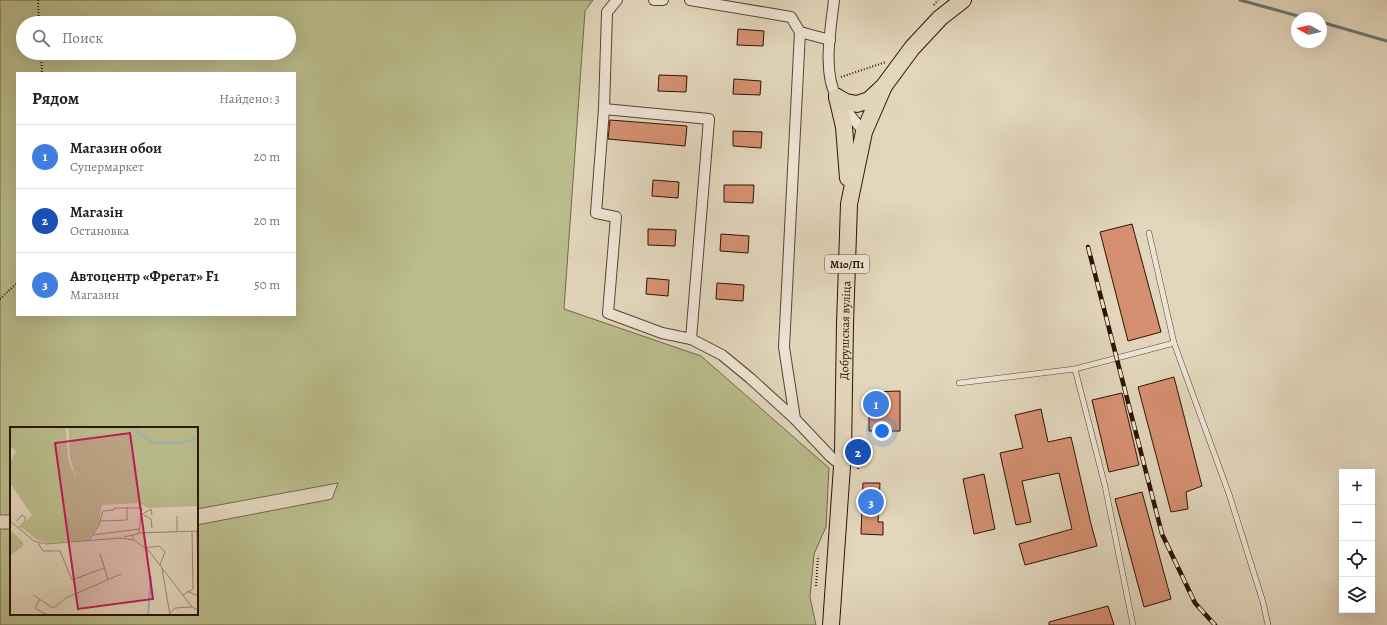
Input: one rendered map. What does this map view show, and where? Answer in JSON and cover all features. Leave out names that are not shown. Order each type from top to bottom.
[{"type":"main road","name":"М10/П1","points":[[864,132],[884,86],[912,48],[940,18],[960,1]]},
{"type":"main road","points":[[837,97],[846,102],[856,104],[869,100],[884,86]]},
{"type":"main road","points":[[837,97],[844,127],[848,168],[849,204]]},
{"type":"main road","name":"Добрушская вуліца","points":[[831,625],[850,468],[849,204],[864,132]]},
{"type":"street","points":[[617,0],[607,12],[604,109],[596,213],[616,217],[608,312],[662,333],[691,339],[722,355],[795,419],[831,458],[850,468]]},
{"type":"street","points":[[654,0],[663,0]]},
{"type":"street","points":[[690,0],[791,17],[800,32],[784,347],[795,419]]},
{"type":"street","points":[[834,0],[829,63],[831,81],[837,97],[864,132]]},
{"type":"street","points":[[800,32],[830,40]]},
{"type":"street","points":[[604,109],[709,119],[691,339]]},
{"type":"lane","points":[[1148,233],[1174,343],[1229,494],[1263,602],[1268,625]]},
{"type":"lane","points":[[959,383],[1075,369],[1174,343]]},
{"type":"lane","points":[[1075,369],[1105,486],[1133,625]]},
{"type":"path","points":[[38,0],[39,16]]},
{"type":"path","points":[[933,6],[938,0]]},
{"type":"path","points":[[41,60],[42,72]]},
{"type":"path","points":[[838,78],[887,61]]},
{"type":"path","points":[[0,299],[16,284]]},
{"type":"path","points":[[850,468],[859,438]]},
{"type":"path","points":[[816,586],[818,556]]},
{"type":"green space","points":[[0,0],[593,0],[585,11],[564,309],[701,356],[829,468],[826,527],[814,554],[810,597],[816,625],[0,625],[0,529],[10,529],[10,615],[198,615],[198,525],[332,499],[338,483],[198,509],[198,427],[10,427],[10,515],[0,515]]},
{"type":"building","points":[[738,29],[764,31],[763,46],[737,45]]},
{"type":"building","points":[[659,75],[687,76],[686,92],[658,91]]},
{"type":"building","points":[[734,79],[761,81],[760,95],[733,94]]},
{"type":"building","points":[[610,120],[687,126],[685,146],[608,139]]},
{"type":"building","points":[[733,131],[762,132],[761,148],[733,146]]},
{"type":"building","points":[[653,180],[679,182],[678,198],[652,196]]},
{"type":"building","points":[[724,185],[754,185],[753,203],[724,202]]},
{"type":"building","points":[[1132,224],[1161,332],[1128,341],[1100,232]]},
{"type":"building","points":[[648,229],[676,230],[675,246],[648,245]]},
{"type":"building","points":[[721,234],[749,236],[748,253],[720,251]]},
{"type":"building","points":[[647,278],[669,280],[668,296],[646,294]]},
{"type":"building","points":[[717,283],[744,285],[743,301],[716,299]]},
{"type":"building","points":[[1174,377],[1202,486],[1186,492],[1188,509],[1171,512],[1138,387]]},
{"type":"building","points":[[900,391],[900,431],[869,431],[869,392]]},
{"type":"building","points":[[1122,393],[1139,465],[1109,472],[1092,400]]},
{"type":"building","points":[[1041,409],[1048,442],[1071,437],[1097,546],[1025,565],[1019,544],[1072,529],[1059,473],[1022,481],[1031,522],[1016,525],[1000,453],[1023,448],[1015,415]]},
{"type":"building","points":[[984,474],[995,529],[974,534],[963,479]]},
{"type":"building","points":[[863,483],[880,483],[878,522],[883,522],[883,535],[861,534]]},
{"type":"building","points":[[1142,492],[1171,599],[1144,607],[1115,499]]},
{"type":"building","points":[[1108,606],[1114,625],[1049,625],[1049,622]]},
{"type":"waterway","points":[[1240,0],[1291,14]]},
{"type":"waterway","points":[[1327,24],[1387,41]]},
{"type":"railway","points":[[1088,247],[1162,534],[1195,603],[1215,625]]},
{"type":"place","name":"Магазин обои","points":[[876,404]]},
{"type":"place","name":"Магазін","points":[[858,452]]},
{"type":"place","name":"Автоцентр «Фрегат» F1","points":[[871,502]]}]
